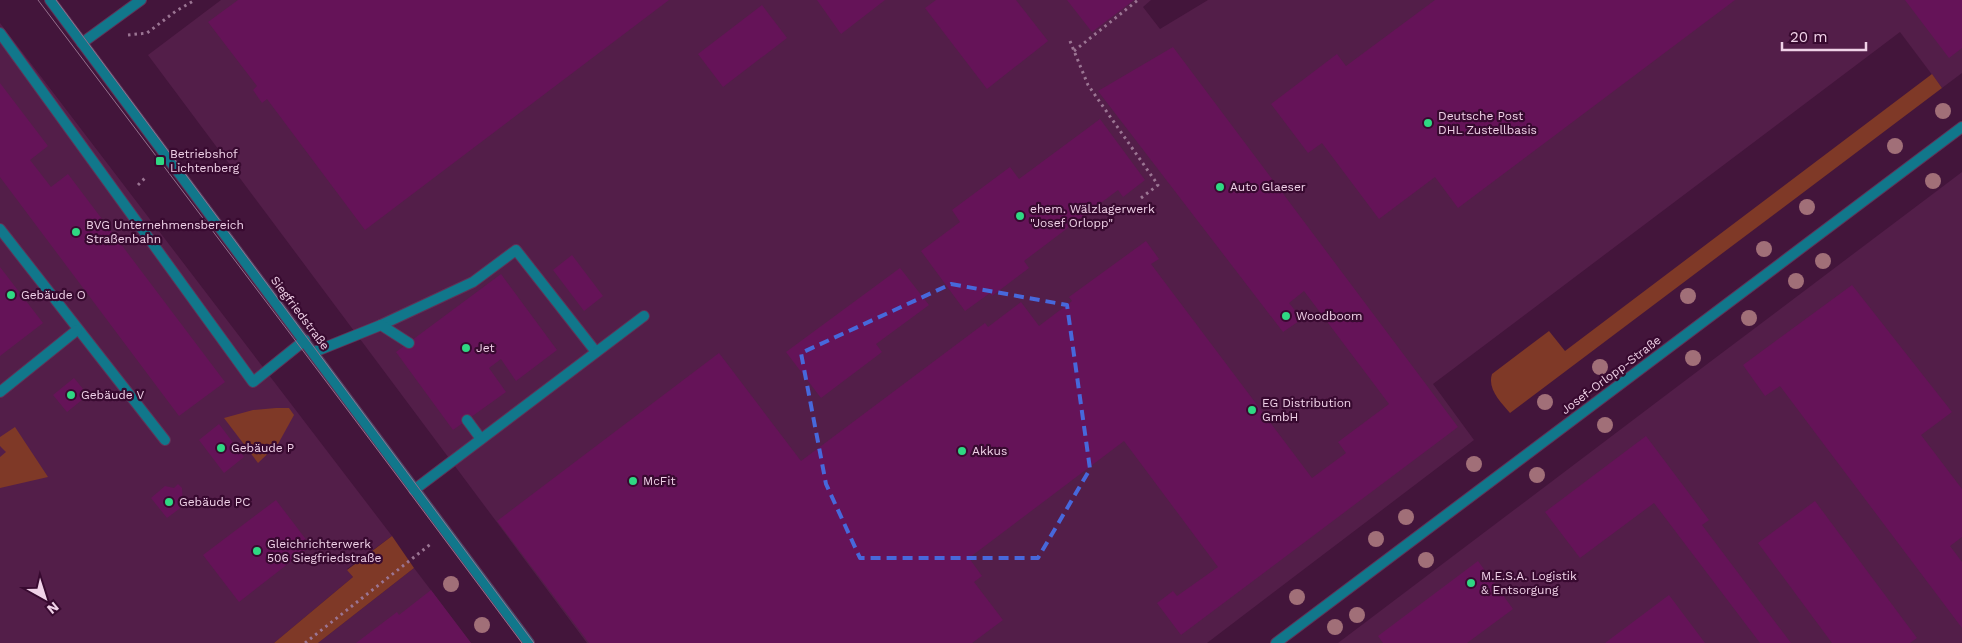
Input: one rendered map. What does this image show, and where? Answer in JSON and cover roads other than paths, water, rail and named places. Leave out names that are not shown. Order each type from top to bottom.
[{"type":"street","name":"Siegfriedstraße","points":[[50,0],[223,235],[305,340],[414,490],[529,643]]},
{"type":"street","points":[[82,43],[141,0]]},
{"type":"street","points":[[0,33],[252,382],[305,340]]},
{"type":"street","name":"Josef-Orlopp-Straße","points":[[1276,643],[1962,127]]},
{"type":"street","points":[[0,229],[77,330],[165,440]]},
{"type":"street","points":[[314,352],[381,325],[473,282],[516,250],[596,352]]},
{"type":"street","points":[[414,490],[644,316]]},
{"type":"street","points":[[381,325],[409,343]]},
{"type":"street","points":[[0,392],[77,330]]},
{"type":"street","points":[[467,420],[481,439]]},
{"type":"tram line","points":[[38,0],[522,643]]},
{"type":"tram line","points":[[56,0],[534,643]]},
{"type":"place","name":"Deutsche Post DHL Zustellbasis","points":[[1428,123]]},
{"type":"place","name":"Betriebshof Lichtenberg","points":[[160,161]]},
{"type":"place","name":"Auto Glaeser","points":[[1220,187]]},
{"type":"place","name":"ehem. Wälzlagerwerk \"Josef Orlopp\"","points":[[1020,216]]},
{"type":"place","name":"BVG Unternehmensbereich Straßenbahn","points":[[76,232]]},
{"type":"place","name":"Gebäude O","points":[[11,295]]},
{"type":"place","name":"Woodboom","points":[[1286,316]]},
{"type":"place","name":"Jet","points":[[466,348]]},
{"type":"place","name":"Gebäude V","points":[[71,395]]},
{"type":"place","name":"EG Distribution GmbH","points":[[1252,410]]},
{"type":"place","name":"Gebäude P","points":[[221,448]]},
{"type":"place","name":"Akkus","points":[[962,451]]},
{"type":"place","name":"McFit","points":[[633,481]]},
{"type":"place","name":"Gebäude PC","points":[[169,502]]},
{"type":"place","name":"Gleichrichterwerk 506 Siegfriedstraße","points":[[257,551]]},
{"type":"place","name":"M.E.S.A. Logistik & Entsorgung","points":[[1471,583]]}]
